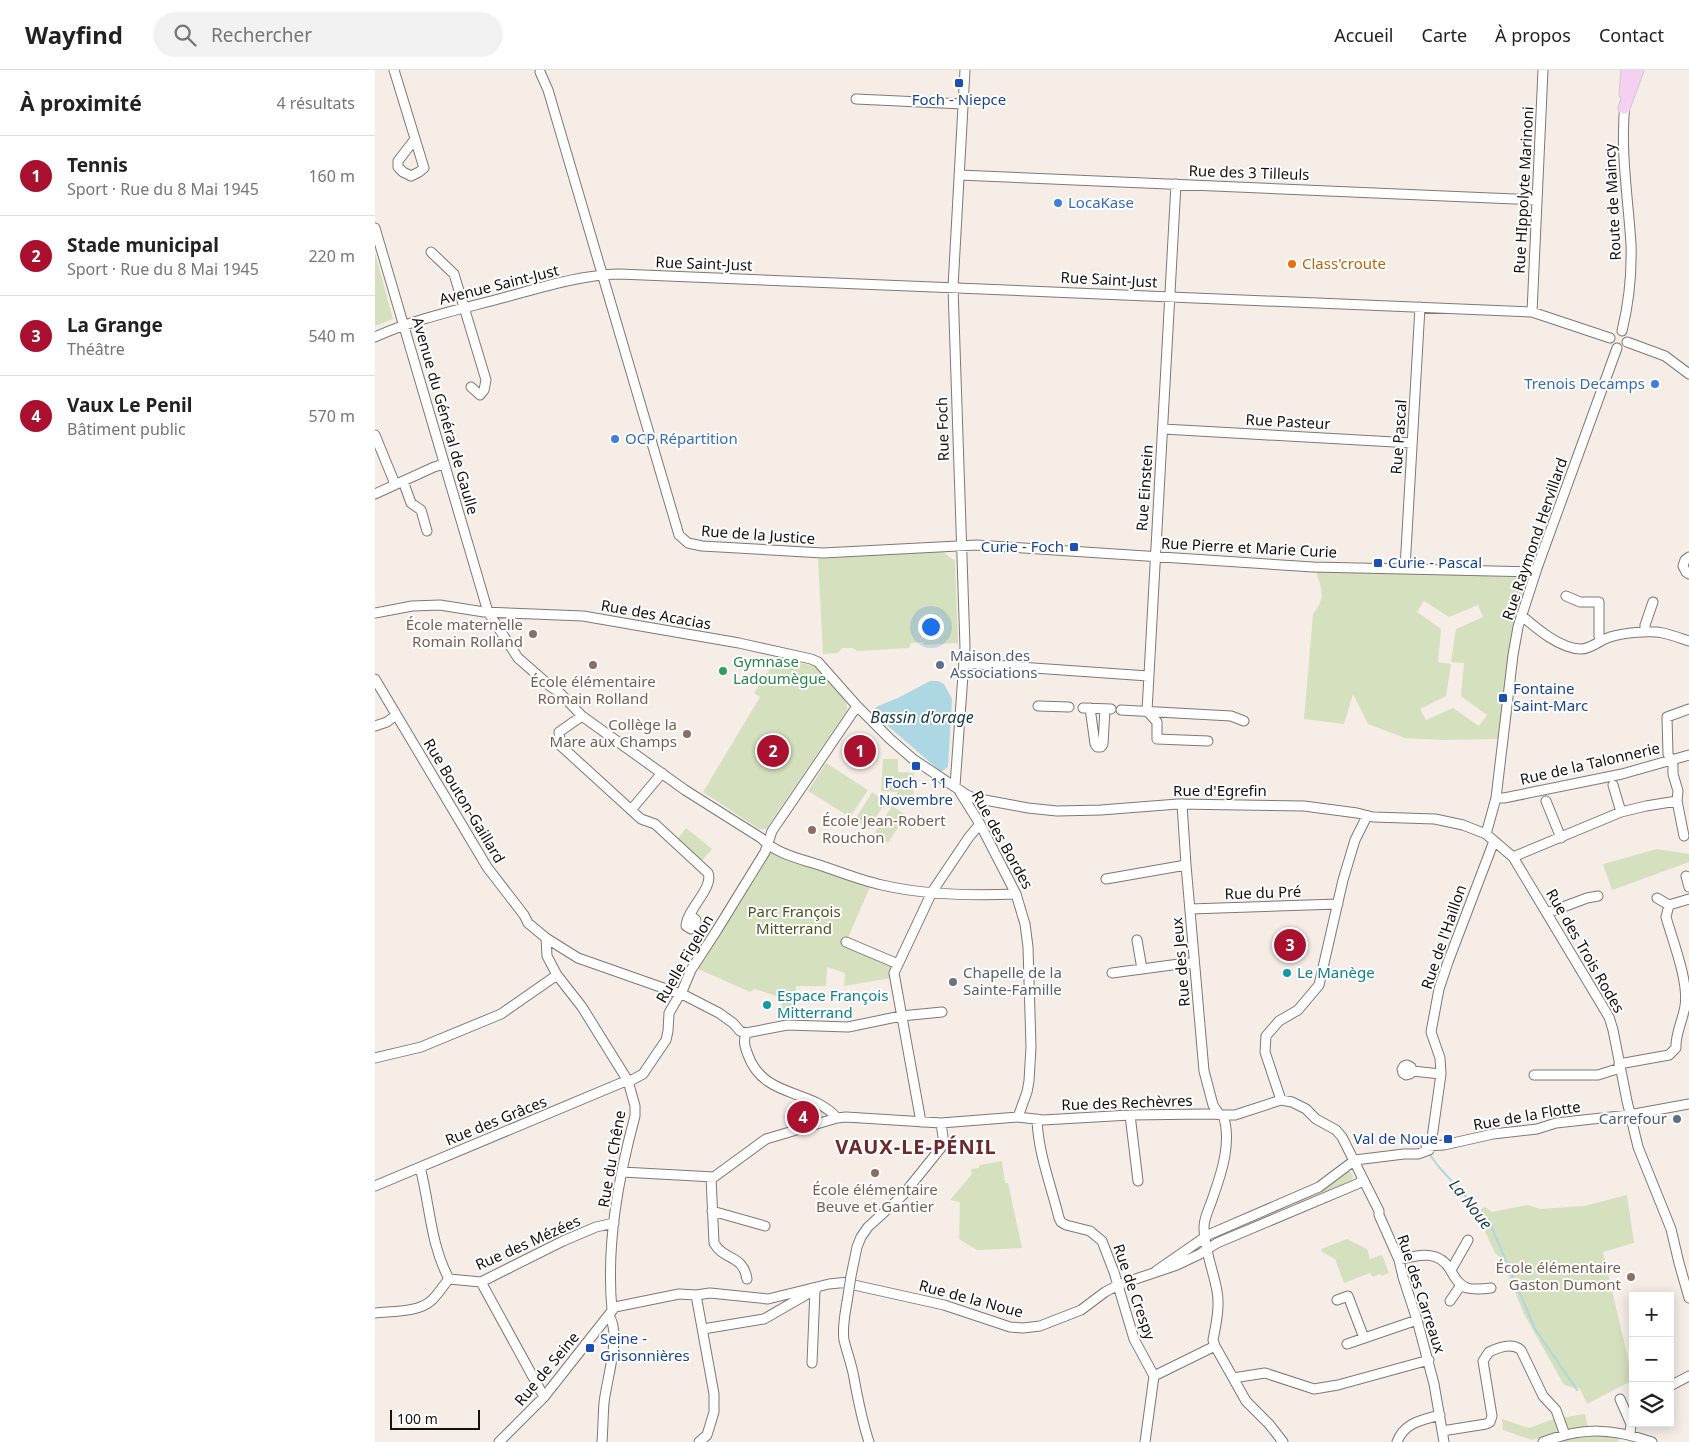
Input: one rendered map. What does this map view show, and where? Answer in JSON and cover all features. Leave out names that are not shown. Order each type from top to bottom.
[{"type":"main road","points":[[1624,108],[1628,70]]},
{"type":"main road","points":[[1624,108],[1638,70]]},
{"type":"street","points":[[394,70],[415,139]]},
{"type":"street","name":"Rue Foch","points":[[955,786],[965,647],[953,288],[965,70]]},
{"type":"street","name":"Rue HIppolyte Marinoni","points":[[1532,312],[1543,70]]},
{"type":"street","points":[[538,71],[548,90],[602,274]]},
{"type":"street","points":[[856,99],[963,104]]},
{"type":"street","name":"Route de Maincy","points":[[1621,331],[1628,303],[1631,272],[1631,246],[1623,150],[1624,108]]},
{"type":"street","name":"Rue des 3 Tilleuls","points":[[959,175],[1537,200]]},
{"type":"street","name":"Rue Einstein","points":[[1177,184],[1147,711],[1157,722],[1157,739],[1208,741]]},
{"type":"street","name":"Avenue du Général de Gaulle","points":[[375,228],[488,612],[518,658],[560,693],[583,716],[662,773],[761,838],[767,844],[794,857],[881,885],[932,892],[981,895],[1016,894]]},
{"type":"street","points":[[431,252],[454,274],[486,380],[484,390],[480,395],[471,387]]},
{"type":"street","name":"Rue Saint-Just","points":[[602,274],[1532,312],[1610,338]]},
{"type":"street","name":"Avenue Saint-Just","points":[[375,337],[403,325],[464,308],[602,274]]},
{"type":"street","name":"Rue de la Justice","points":[[602,274],[679,535],[683,540],[702,546],[823,553],[961,545]]},
{"type":"street","name":"Rue Pascal","points":[[1405,568],[1420,307]]},
{"type":"street","points":[[1621,331],[1626,335],[1627,342],[1623,347],[1617,348],[1613,346],[1610,338],[1614,332],[1621,331]]},
{"type":"street","points":[[1627,342],[1665,356],[1689,374]]},
{"type":"street","name":"Rue Raymond Hervillard","points":[[1486,834],[1496,798],[1513,655],[1521,615],[1617,348]]},
{"type":"street","name":"Rue Pasteur","points":[[1163,429],[1412,443]]},
{"type":"street","points":[[375,435],[411,503],[421,510],[427,531]]},
{"type":"street","points":[[375,494],[444,464]]},
{"type":"street","name":"Rue Pierre et Marie Curie","points":[[961,545],[1313,566],[1536,572]]},
{"type":"street","points":[[1689,557],[1685,560],[1683,566],[1689,574]]},
{"type":"street","points":[[1566,596],[1580,602],[1599,602],[1599,636],[1602,640]]},
{"type":"street","points":[[1645,632],[1645,625],[1653,602]]},
{"type":"street","name":"Rue des Acacias","points":[[375,614],[426,604],[440,604],[488,612],[583,616],[732,642],[818,662]]},
{"type":"street","points":[[1521,615],[1549,638],[1581,649],[1611,637],[1645,632],[1663,633],[1689,641]]},
{"type":"street","name":"Rue d'Egrefin","points":[[818,662],[857,706],[913,759],[974,798],[1028,808],[1057,811],[1182,804],[1304,806],[1357,812],[1367,816],[1435,819],[1463,825],[1486,834]]},
{"type":"street","points":[[964,663],[1148,676]]},
{"type":"street","name":"Rue Bouton-Gaillard","points":[[375,679],[487,867],[528,923],[546,938],[547,956]]},
{"type":"street","name":"Ruelle Figelon","points":[[628,1081],[643,1074],[666,1040],[669,1013],[683,989],[691,970],[765,852],[772,831],[857,706]]},
{"type":"street","points":[[1038,706],[1069,707]]},
{"type":"street","points":[[1112,709],[1103,744],[1101,747],[1097,746],[1087,708],[1112,709],[1231,716],[1244,722]]},
{"type":"street","points":[[1684,836],[1677,801],[1678,791],[1673,774],[1673,765],[1668,754],[1667,717],[1689,709]]},
{"type":"street","points":[[375,726],[387,722],[397,715]]},
{"type":"street","points":[[583,716],[559,732],[561,746],[641,819],[655,824],[708,873],[709,883],[690,914]]},
{"type":"street","name":"Rue de la Talonnerie","points":[[1496,798],[1504,798],[1621,774],[1689,755]]},
{"type":"street","points":[[631,810],[662,773]]},
{"type":"street","name":"Rue des Bordes","points":[[955,786],[980,824],[1016,894],[1027,931],[1031,1047],[1027,1092],[1018,1117]]},
{"type":"street","points":[[1613,786],[1621,812]]},
{"type":"street","points":[[1546,801],[1561,838]]},
{"type":"street","points":[[1513,857],[1621,812],[1677,801]]},
{"type":"street","name":"Rue des Jeux","points":[[1182,804],[1204,1071],[1213,1105],[1227,1127],[1221,1174],[1205,1220],[1206,1250],[1217,1290],[1218,1303],[1213,1340],[1215,1346]]},
{"type":"street","points":[[1281,1100],[1265,1052],[1265,1036],[1279,1021],[1298,1010],[1319,985],[1343,880],[1355,840],[1367,816]]},
{"type":"street","points":[[921,1122],[894,973],[932,892],[980,824]]},
{"type":"street","name":"Rue des Trois Rodes","points":[[1486,834],[1513,857],[1609,1017],[1629,1115],[1638,1147],[1671,1229],[1689,1298]]},
{"type":"street","name":"Rue de l'Haillon","points":[[1431,1145],[1441,1074],[1440,1058],[1431,1032],[1439,989],[1494,841]]},
{"type":"street","points":[[1106,879],[1186,865]]},
{"type":"street","points":[[1686,876],[1689,887]]},
{"type":"street","points":[[1547,913],[1587,898],[1599,896]]},
{"type":"street","points":[[1657,898],[1669,905],[1689,899]]},
{"type":"street","name":"Rue du Pré","points":[[1190,909],[1338,904]]},
{"type":"street","points":[[1534,1075],[1598,1075],[1620,1066],[1669,1055],[1676,1048],[1675,1040],[1686,1006],[1686,991],[1666,917],[1669,905]]},
{"type":"street","name":"Rue Bouton-Gaillard","points":[[537,932],[557,975]]},
{"type":"street","points":[[546,938],[578,958],[679,994],[719,1013],[733,1023],[740,1032],[746,1033],[787,1025],[848,1027],[901,1016],[942,1012]]},
{"type":"street","points":[[1137,940],[1142,969]]},
{"type":"street","points":[[846,942],[898,964]]},
{"type":"street","points":[[1112,973],[1194,962]]},
{"type":"street","points":[[375,1058],[421,1047],[501,1014],[557,975]]},
{"type":"street","name":"Rue du Chêne","points":[[557,975],[582,1007],[628,1081],[635,1106],[635,1116],[622,1172],[611,1247],[610,1313],[614,1338],[604,1403],[602,1442]]},
{"type":"street","points":[[746,1033],[744,1044],[753,1067],[761,1077],[774,1086],[826,1108],[837,1118]]},
{"type":"street","points":[[1412,1070],[1441,1074]]},
{"type":"street","name":"Rue des Grâces","points":[[375,1186],[628,1081]]},
{"type":"street","name":"Rue des Rechèvres","points":[[711,1177],[719,1174],[766,1139],[837,1118],[941,1123],[1018,1117],[1060,1119],[1129,1115],[1235,1115],[1281,1100]]},
{"type":"street","name":"Rue des Carreaux","points":[[1281,1100],[1292,1102],[1306,1109],[1316,1119],[1336,1130],[1355,1160],[1399,1260],[1429,1360],[1444,1442]]},
{"type":"street","name":"Rue de la Flotte","points":[[1355,1160],[1404,1154],[1423,1146],[1444,1146],[1493,1134],[1537,1129],[1555,1123],[1629,1115],[1689,1104]]},
{"type":"street","points":[[1129,1115],[1138,1181]]},
{"type":"street","name":"Rue de Crespy","points":[[1037,1119],[1043,1164],[1050,1182],[1059,1218],[1066,1225],[1091,1231],[1102,1241],[1118,1285],[1134,1339],[1153,1376]]},
{"type":"street","points":[[869,1442],[844,1340],[848,1280],[861,1237],[868,1227],[903,1195],[944,1144],[941,1123]]},
{"type":"street","name":"Rue de la Noue","points":[[1156,1271],[1205,1238],[1319,1187],[1355,1160]]},
{"type":"street","points":[[375,1313],[422,1306],[431,1301],[449,1279],[443,1268],[433,1236],[420,1167]]},
{"type":"street","points":[[622,1172],[711,1177],[713,1243],[717,1248],[741,1264],[745,1269],[747,1279]]},
{"type":"street","name":"Rue de la Noue","points":[[610,1313],[615,1307],[679,1294],[696,1295],[710,1293],[767,1299],[848,1280],[856,1285],[943,1304],[1010,1327],[1040,1326],[1069,1316],[1118,1285],[1177,1265],[1217,1243],[1363,1180]]},
{"type":"street","points":[[712,1211],[765,1226]]},
{"type":"street","name":"Rue des Mézées","points":[[449,1279],[481,1282],[563,1241],[596,1227],[614,1223]]},
{"type":"street","points":[[1451,1270],[1468,1240]]},
{"type":"street","points":[[1399,1260],[1432,1255],[1442,1260],[1451,1270],[1455,1279],[1465,1288],[1491,1288]]},
{"type":"street","points":[[481,1282],[545,1396]]},
{"type":"street","points":[[1450,1301],[1461,1285]]},
{"type":"street","points":[[812,1363],[816,1288]]},
{"type":"street","name":"Rue de la Noue","points":[[703,1329],[764,1319],[816,1288]]},
{"type":"street","points":[[696,1295],[714,1394],[714,1412],[707,1435],[699,1442]]},
{"type":"street","points":[[1337,1300],[1348,1296],[1364,1338]]},
{"type":"street","points":[[767,1299],[773,1308],[773,1315]]},
{"type":"street","name":"Rue de Seine","points":[[499,1442],[545,1396],[610,1313]]},
{"type":"street","points":[[1347,1344],[1417,1320]]},
{"type":"street","points":[[1442,1431],[1490,1422],[1492,1416],[1483,1361],[1489,1352],[1511,1345],[1517,1346],[1521,1350],[1543,1396],[1556,1410],[1565,1435]]},
{"type":"street","points":[[1145,1442],[1153,1376],[1215,1346],[1246,1402],[1269,1424],[1283,1442]]},
{"type":"street","points":[[1233,1378],[1265,1373],[1314,1390],[1429,1360]]},
{"type":"street","points":[[1674,1384],[1689,1376]]},
{"type":"street","points":[[1620,1399],[1631,1424],[1630,1434]]},
{"type":"street","points":[[1397,1442],[1400,1433],[1412,1423],[1440,1415]]},
{"type":"street","points":[[1543,1442],[1565,1435],[1602,1430],[1630,1434],[1652,1442]]},
{"type":"green space","points":[[375,253],[393,319],[375,326]]},
{"type":"green space","points":[[942,551],[955,561],[958,643],[925,645],[922,642],[911,643],[909,648],[857,651],[853,648],[842,648],[838,653],[823,654],[818,559]]},
{"type":"green space","points":[[1386,570],[1529,578],[1520,600],[1499,739],[1443,740],[1405,738],[1368,724],[1353,694],[1344,724],[1304,719],[1313,614],[1320,603],[1322,594],[1316,571]],"holes":[[[1424,601],[1449,617],[1478,605],[1483,617],[1456,629],[1451,662],[1464,663],[1462,697],[1487,715],[1479,726],[1453,708],[1426,720],[1420,709],[1446,696],[1451,664],[1438,662],[1440,628],[1417,612]]]},
{"type":"green space","points":[[778,657],[817,667],[846,701],[847,710],[766,829],[759,829],[703,792],[760,697],[754,693]]},
{"type":"green space","points":[[883,759],[898,759],[898,772],[914,773],[913,806],[897,805],[897,792],[881,791]]},
{"type":"green space","points":[[826,763],[868,790],[850,817],[808,791]]},
{"type":"green space","points":[[872,792],[886,801],[869,829],[855,820]]},
{"type":"green space","points":[[892,806],[906,815],[888,843],[874,834]]},
{"type":"green space","points":[[686,828],[712,849],[701,862],[676,841]]},
{"type":"green space","points":[[1657,849],[1689,854],[1689,862],[1612,890],[1603,864]]},
{"type":"green space","name":"Parc François Mitterrand","points":[[770,851],[870,887],[846,942],[893,966],[891,978],[844,986],[845,973],[827,967],[826,986],[796,986],[795,1017],[781,1016],[782,998],[755,989],[750,992],[698,969]]},
{"type":"green space","points":[[1002,1161],[1005,1183],[1008,1183],[1022,1248],[977,1250],[959,1239],[960,1202],[950,1200],[972,1174],[971,1169],[979,1168],[980,1165]]},
{"type":"green space","points":[[1346,1171],[1353,1176],[1350,1184],[1296,1205],[1297,1200]]},
{"type":"green space","points":[[1627,1195],[1634,1243],[1603,1252],[1629,1363],[1629,1382],[1587,1404],[1580,1389],[1564,1385],[1524,1314],[1501,1258],[1495,1253],[1476,1212],[1485,1207],[1492,1212],[1527,1205],[1541,1209],[1584,1206]]},
{"type":"green space","points":[[1347,1239],[1367,1249],[1370,1259],[1382,1255],[1389,1273],[1373,1277],[1370,1273],[1344,1283],[1335,1259],[1322,1252],[1321,1249]]},
{"type":"green space","points":[[1585,1414],[1588,1427],[1569,1429],[1532,1440],[1503,1430],[1502,1419],[1529,1428],[1554,1419]]},
{"type":"green space","points":[[1585,1434],[1620,1436],[1618,1442],[1556,1442],[1563,1438]]},
{"type":"water","name":"Bassin d'orage","points":[[930,681],[938,681],[944,684],[952,699],[948,767],[941,772],[873,713],[876,707]]},
{"type":"waterway","name":"La Noue","points":[[1430,1155],[1490,1223],[1535,1329],[1577,1390]]},
{"type":"place","name":"Foch - Niepce","points":[[959,83]]},
{"type":"place","name":"LocaKase","points":[[1058,203]]},
{"type":"place","name":"Class'croute","points":[[1292,264]]},
{"type":"place","name":"Trenois Decamps","points":[[1655,384]]},
{"type":"place","name":"OCP Répartition","points":[[615,439]]},
{"type":"place","name":"Curie - Foch","points":[[1074,547]]},
{"type":"place","name":"Curie - Pascal","points":[[1378,563]]},
{"type":"place","name":"École maternelle Romain Rolland","points":[[533,634]]},
{"type":"place","name":"École élémentaire Romain Rolland","points":[[593,665]]},
{"type":"place","name":"Maison des Associations","points":[[940,665]]},
{"type":"place","name":"Gymnase Ladoumègue","points":[[723,671]]},
{"type":"place","name":"Fontaine Saint-Marc","points":[[1503,698]]},
{"type":"place","name":"Collège la Mare aux Champs","points":[[687,734]]},
{"type":"place","name":"Stade municipal","points":[[773,751]]},
{"type":"place","name":"Tennis","points":[[860,751]]},
{"type":"place","name":"Foch - 11 Novembre","points":[[916,766]]},
{"type":"place","name":"École Jean-Robert Rouchon","points":[[812,830]]},
{"type":"place","name":"La Grange","points":[[1290,945]]},
{"type":"place","name":"Le Manège","points":[[1287,973]]},
{"type":"place","name":"Chapelle de la Sainte-Famille","points":[[953,982]]},
{"type":"place","name":"Espace François Mitterrand","points":[[767,1005]]},
{"type":"place","name":"Vaux Le Penil","points":[[803,1117]]},
{"type":"place","name":"Carrefour","points":[[1677,1119]]},
{"type":"place","name":"Val de Noue","points":[[1448,1139]]},
{"type":"place","name":"École élémentaire Beuve et Gantier","points":[[875,1173]]},
{"type":"place","name":"École élémentaire Gaston Dumont","points":[[1631,1277]]},
{"type":"place","name":"Seine - Grisonnières","points":[[590,1348]]},
{"type":"district","name":"VAUX-LE-PÉNIL","points":[[916,1147]]}]
